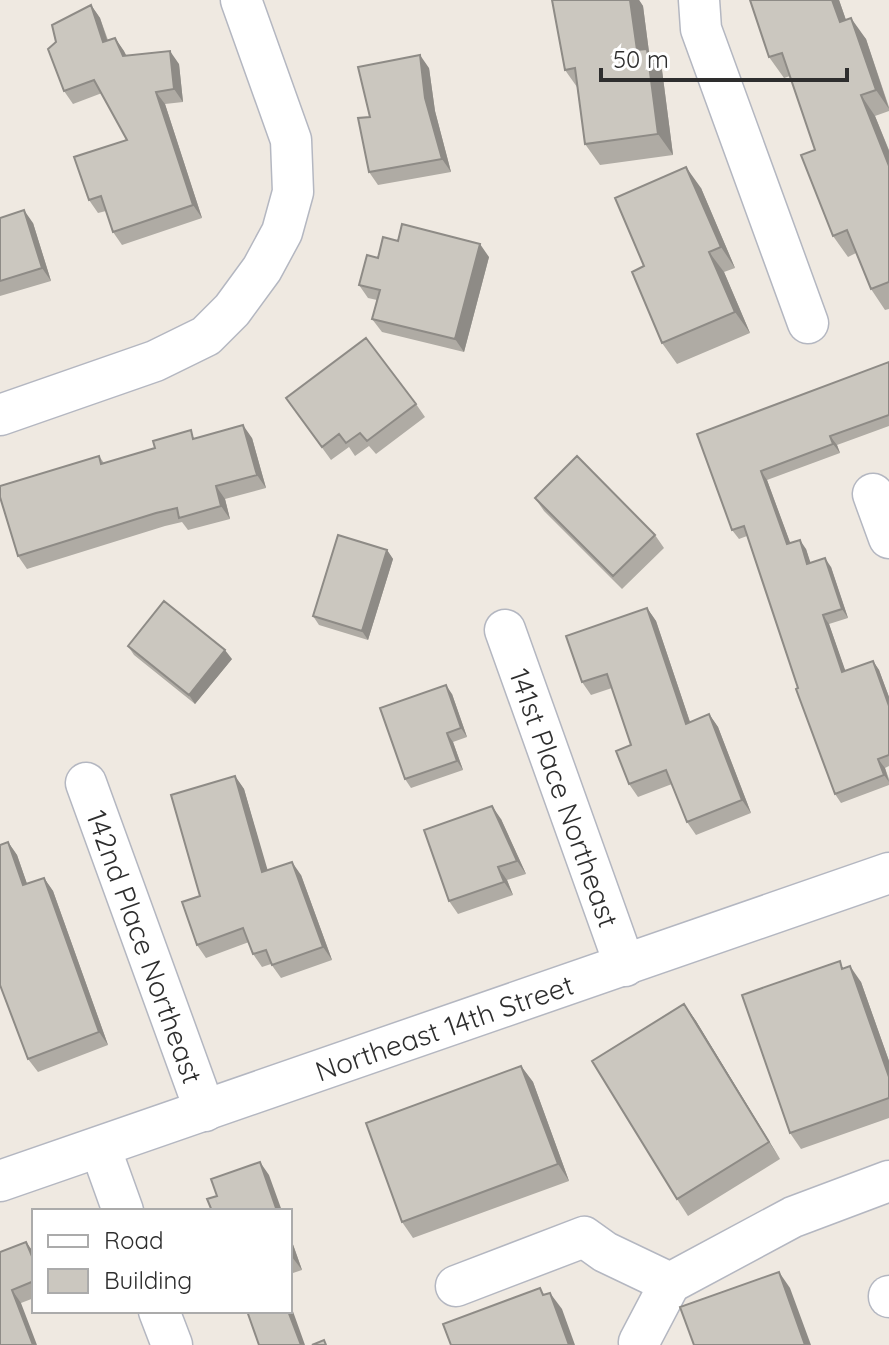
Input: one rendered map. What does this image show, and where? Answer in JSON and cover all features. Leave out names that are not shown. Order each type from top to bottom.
[{"type":"street","points":[[0,415],[155,361],[206,336],[232,310],[262,269],[282,232],[293,192],[291,140],[241,0]]},
{"type":"street","points":[[699,0],[701,29],[808,323]]},
{"type":"street","points":[[873,494],[889,538]]},
{"type":"street","name":"141st Place Northeast","points":[[505,630],[625,966]]},
{"type":"street","name":"142nd Place Northeast","points":[[86,783],[205,1111]]},
{"type":"street","name":"Northeast 14th Street","points":[[0,1181],[889,873]]},
{"type":"street","points":[[100,1147],[122,1209]]},
{"type":"street","points":[[640,1345],[670,1283],[793,1217],[889,1181]]},
{"type":"street","points":[[456,1286],[584,1237],[605,1252],[670,1283]]},
{"type":"street","points":[[160,1313],[172,1345]]},
{"type":"building","points":[[552,0],[630,0],[637,50],[647,49],[658,134],[585,144],[575,68],[565,70]]},
{"type":"building","points":[[750,0],[832,0],[840,22],[851,18],[876,90],[861,95],[889,166],[889,282],[871,289],[847,230],[833,236],[801,155],[815,150],[782,53],[769,57]]},
{"type":"building","points":[[91,5],[103,42],[115,38],[123,56],[170,51],[174,89],[156,92],[193,205],[113,232],[101,196],[89,200],[74,157],[127,140],[94,80],[64,91],[48,49],[56,42],[52,25]]},
{"type":"building","points":[[420,55],[425,98],[442,159],[369,172],[358,118],[370,117],[358,67]]},
{"type":"building","points":[[686,167],[721,247],[709,252],[735,312],[662,343],[632,272],[644,266],[615,198]]},
{"type":"building","points":[[24,210],[42,268],[0,281],[0,218]]},
{"type":"building","points":[[402,224],[480,244],[455,339],[372,319],[380,290],[359,285],[367,255],[378,258],[383,237],[398,241]]},
{"type":"building","points":[[366,338],[416,404],[367,441],[360,433],[346,443],[339,434],[322,447],[286,398]]},
{"type":"building","points":[[889,362],[889,415],[830,436],[833,444],[761,471],[787,544],[800,540],[807,564],[825,558],[842,609],[823,615],[842,672],[873,661],[889,706],[889,755],[878,759],[884,775],[835,794],[796,689],[744,526],[732,530],[697,434]]},
{"type":"building","points":[[243,425],[257,475],[216,486],[221,506],[179,518],[177,508],[156,513],[18,556],[0,497],[0,486],[99,456],[101,464],[155,448],[153,441],[191,430],[193,439]]},
{"type":"building","points":[[577,456],[655,535],[613,576],[535,498]]},
{"type":"building","points":[[338,535],[387,550],[362,631],[313,616]]},
{"type":"building","points":[[164,601],[225,650],[189,695],[128,646]]},
{"type":"building","points":[[647,608],[686,724],[709,714],[742,800],[687,822],[666,770],[629,784],[616,751],[631,745],[607,674],[582,682],[566,636]]},
{"type":"building","points":[[446,685],[461,728],[447,733],[457,761],[405,779],[380,708]]},
{"type":"building","points":[[235,776],[262,872],[292,862],[323,947],[272,965],[266,950],[253,954],[243,928],[197,945],[182,902],[200,896],[171,795]]},
{"type":"building","points":[[492,806],[517,861],[498,867],[504,882],[449,901],[424,830]]},
{"type":"building","points":[[8,842],[23,885],[44,878],[99,1032],[28,1059],[0,985],[0,845]]},
{"type":"building","points":[[840,961],[842,969],[850,966],[889,1077],[889,1098],[790,1133],[742,995]]},
{"type":"building","points":[[684,1004],[769,1142],[677,1199],[592,1061]]},
{"type":"building","points":[[521,1066],[558,1164],[402,1222],[366,1123]]},
{"type":"building","points":[[260,1162],[276,1209],[211,1209],[207,1199],[217,1196],[211,1179]]},
{"type":"building","points":[[26,1242],[32,1256],[32,1282],[12,1290],[33,1345],[0,1345],[0,1252]]},
{"type":"building","points":[[779,1272],[805,1345],[694,1345],[680,1307]]},
{"type":"building","points":[[540,1288],[543,1295],[550,1293],[569,1345],[451,1345],[443,1324]]},
{"type":"building","points":[[248,1313],[289,1313],[301,1345],[259,1345]]}]
